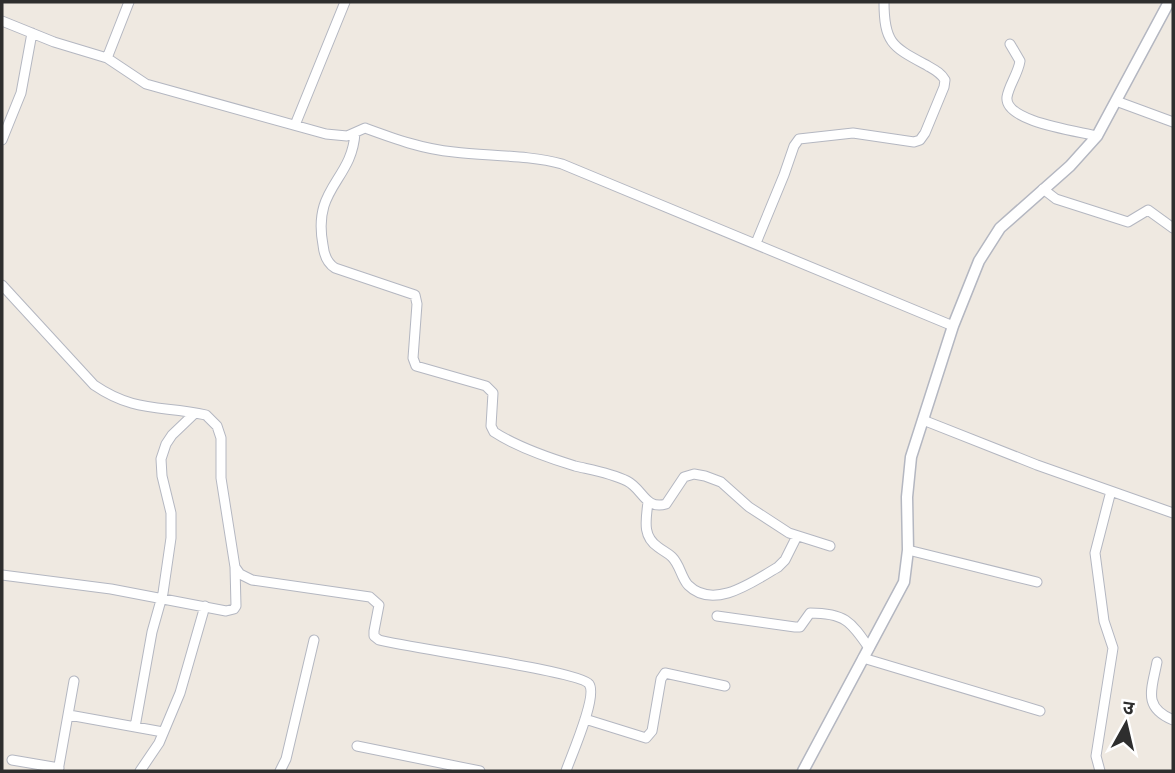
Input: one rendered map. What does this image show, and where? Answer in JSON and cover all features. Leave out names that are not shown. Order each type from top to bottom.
[{"type":"street","points":[[107,58],[129,2]]},
{"type":"street","points":[[296,125],[345,2]]},
{"type":"street","points":[[755,243],[799,139],[853,134],[914,142],[920,140],[925,133],[945,80],[940,73],[891,43],[884,21],[884,2]]},
{"type":"street","points":[[803,771],[904,582],[908,550],[908,478],[911,457],[953,326],[986,248],[1000,228],[1070,166],[1097,136],[1168,2]]},
{"type":"street","points":[[2,20],[107,58],[146,84],[296,125],[341,136],[365,128],[398,141],[430,149],[552,161],[953,326]]},
{"type":"street","points":[[2,140],[21,93],[32,33]]},
{"type":"street","points":[[1010,44],[1020,61],[1007,96],[1007,105],[1013,112],[1032,121],[1097,136]]},
{"type":"street","points":[[1116,101],[1173,122]]},
{"type":"street","points":[[355,133],[352,154],[328,193],[321,211],[323,247],[331,266],[415,295],[417,304],[414,362],[419,367],[491,389],[491,426],[494,432],[559,461],[624,480],[635,486],[648,502],[661,506],[666,504],[684,477],[694,474],[705,476],[721,482],[760,515],[797,536],[830,546]]},
{"type":"street","points":[[1043,189],[1056,199],[1128,222],[1132,222],[1145,210],[1152,211],[1173,228]]},
{"type":"street","points":[[2,285],[94,385],[112,397],[134,405],[209,416],[218,426],[222,449],[222,490],[235,567],[236,601],[234,609],[226,611],[161,597],[2,575]]},
{"type":"street","points":[[135,727],[171,538],[171,513],[162,476],[162,459],[172,435],[195,413]]},
{"type":"street","points":[[923,420],[1173,513]]},
{"type":"street","points":[[1101,771],[1096,756],[1113,648],[1104,621],[1095,552],[1111,491]]},
{"type":"street","points":[[648,502],[647,535],[675,560],[688,584],[697,591],[709,594],[724,594],[778,567],[785,560],[797,536]]},
{"type":"street","points":[[908,550],[1037,582]]},
{"type":"street","points":[[235,567],[240,574],[252,580],[370,597],[379,605],[374,631],[374,636],[379,640],[530,666],[582,679],[591,688],[585,719],[566,771]]},
{"type":"street","points":[[140,771],[163,732],[187,672],[205,606]]},
{"type":"street","points":[[717,616],[800,627],[810,613],[833,615],[855,626],[866,653],[1040,711]]},
{"type":"street","points":[[280,771],[286,759],[314,640]]},
{"type":"street","points":[[1157,662],[1151,693],[1152,704],[1156,711],[1173,720]]},
{"type":"street","points":[[585,719],[646,738],[652,731],[661,679],[665,673],[725,686]]},
{"type":"street","points":[[12,760],[59,770],[74,681]]},
{"type":"street","points":[[69,715],[163,732]]},
{"type":"street","points":[[357,746],[480,771]]}]
